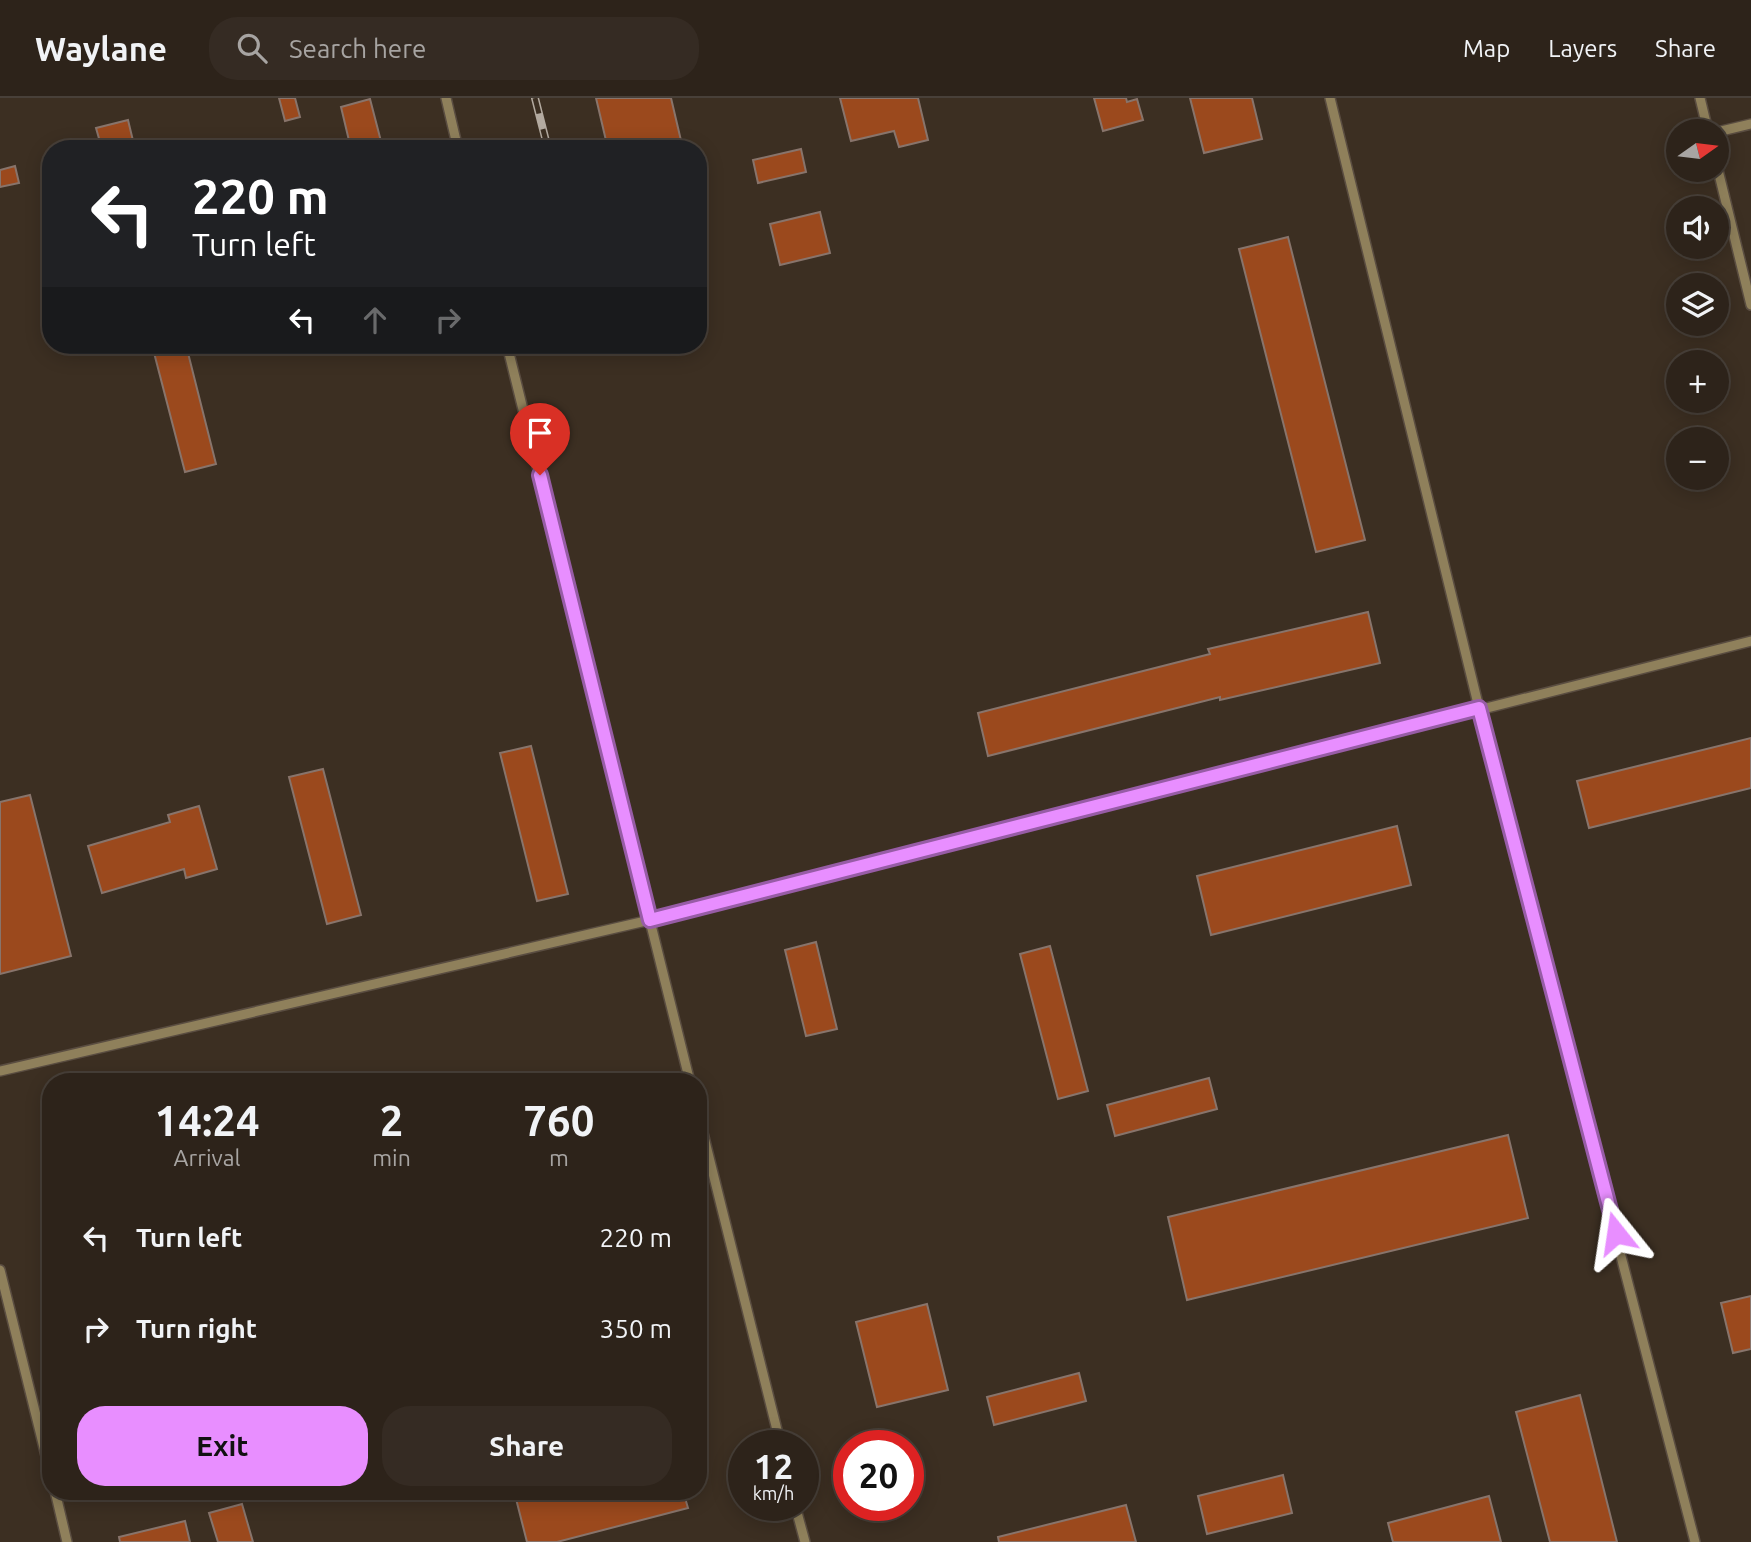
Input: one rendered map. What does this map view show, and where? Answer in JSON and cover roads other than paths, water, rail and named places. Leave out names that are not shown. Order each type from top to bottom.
[{"type":"lane","points":[[446,98],[456,140]]},
{"type":"lane","points":[[1330,98],[1479,708],[1695,1542]]},
{"type":"lane","points":[[1700,98],[1705,119]]},
{"type":"lane","points":[[1729,129],[1751,124]]},
{"type":"lane","points":[[1721,182],[1751,305]]},
{"type":"lane","points":[[509,354],[688,1073]]},
{"type":"lane","points":[[0,1071],[650,920],[1751,641]]},
{"type":"lane","points":[[707,1149],[777,1430]]},
{"type":"lane","points":[[0,1270],[42,1440]]},
{"type":"lane","points":[[57,1500],[67,1542]]},
{"type":"lane","points":[[800,1521],[805,1542]]},
{"type":"railway","points":[[535,98],[546,140]]}]
